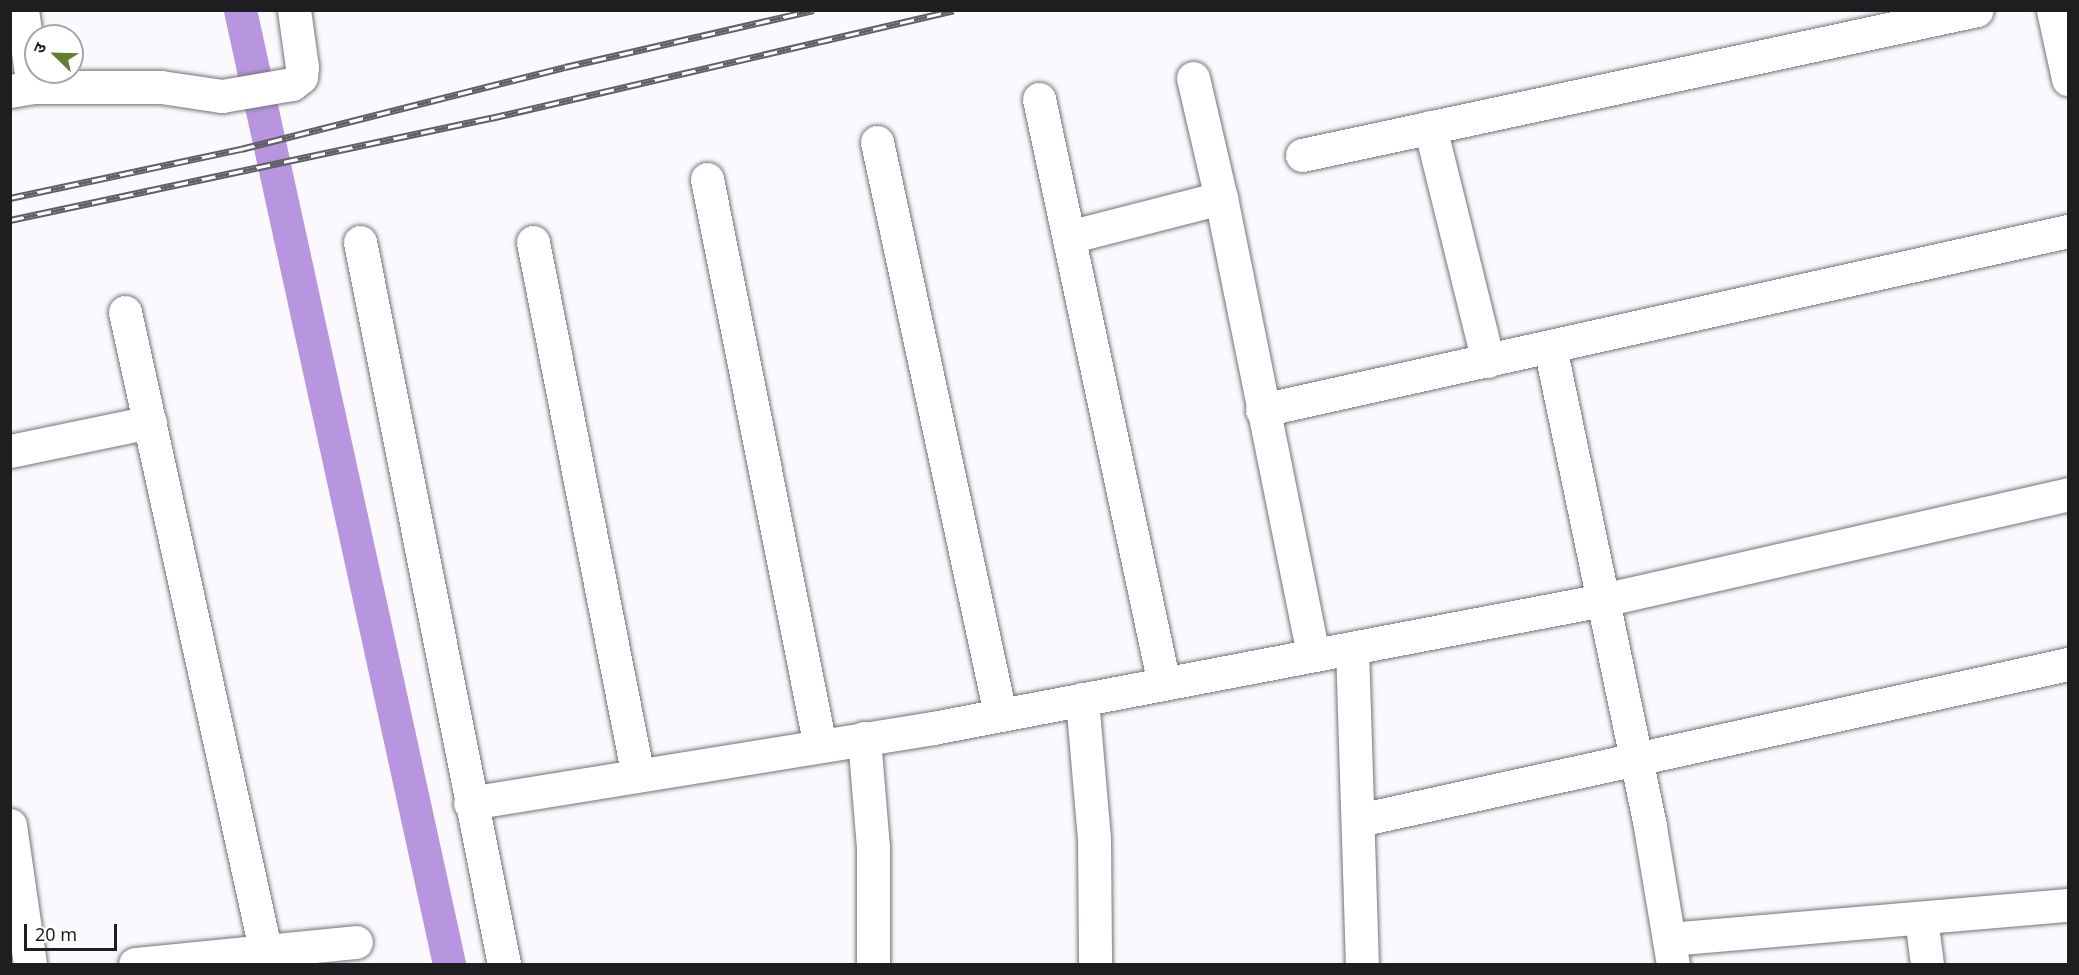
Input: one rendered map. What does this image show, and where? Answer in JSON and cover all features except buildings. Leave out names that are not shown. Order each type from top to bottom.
[{"type":"street","points":[[22,10],[22,89],[160,87],[222,96],[284,85],[301,78],[302,67],[294,10]]},
{"type":"street","points":[[1302,155],[1977,10]]},
{"type":"street","points":[[2053,10],[2068,79]]},
{"type":"street","points":[[1193,78],[1221,198],[1313,655]]},
{"type":"street","points":[[1039,99],[1164,684]]},
{"type":"street","points":[[1430,127],[1488,360]]},
{"type":"street","points":[[877,142],[1000,714]]},
{"type":"street","points":[[706,178],[820,746]]},
{"type":"street","points":[[1069,237],[1221,198]]},
{"type":"street","points":[[1262,410],[2068,231]]},
{"type":"street","points":[[360,242],[470,803],[504,964]]},
{"type":"street","points":[[533,242],[638,776]]},
{"type":"street","points":[[125,312],[265,949]]},
{"type":"street","points":[[1550,347],[1636,760],[1671,952],[1921,918],[2068,905]]},
{"type":"street","points":[[10,451],[150,422]]},
{"type":"street","points":[[470,803],[1000,714],[1603,600],[2068,494]]},
{"type":"street","points":[[1352,648],[1362,964]]},
{"type":"street","points":[[1359,820],[2068,664]]},
{"type":"street","points":[[1082,699],[1094,839],[1095,964]]},
{"type":"street","points":[[864,738],[873,847],[873,964]]},
{"type":"street","points":[[10,825],[30,964]]},
{"type":"street","points":[[1921,918],[1927,964]]},
{"type":"street","points":[[135,964],[265,949],[356,942]]},
{"type":"waterway","points":[[240,10],[449,964]]},
{"type":"railway","points":[[10,198],[241,149],[565,67],[814,10]]},
{"type":"railway","points":[[10,220],[491,118],[954,10]]}]
